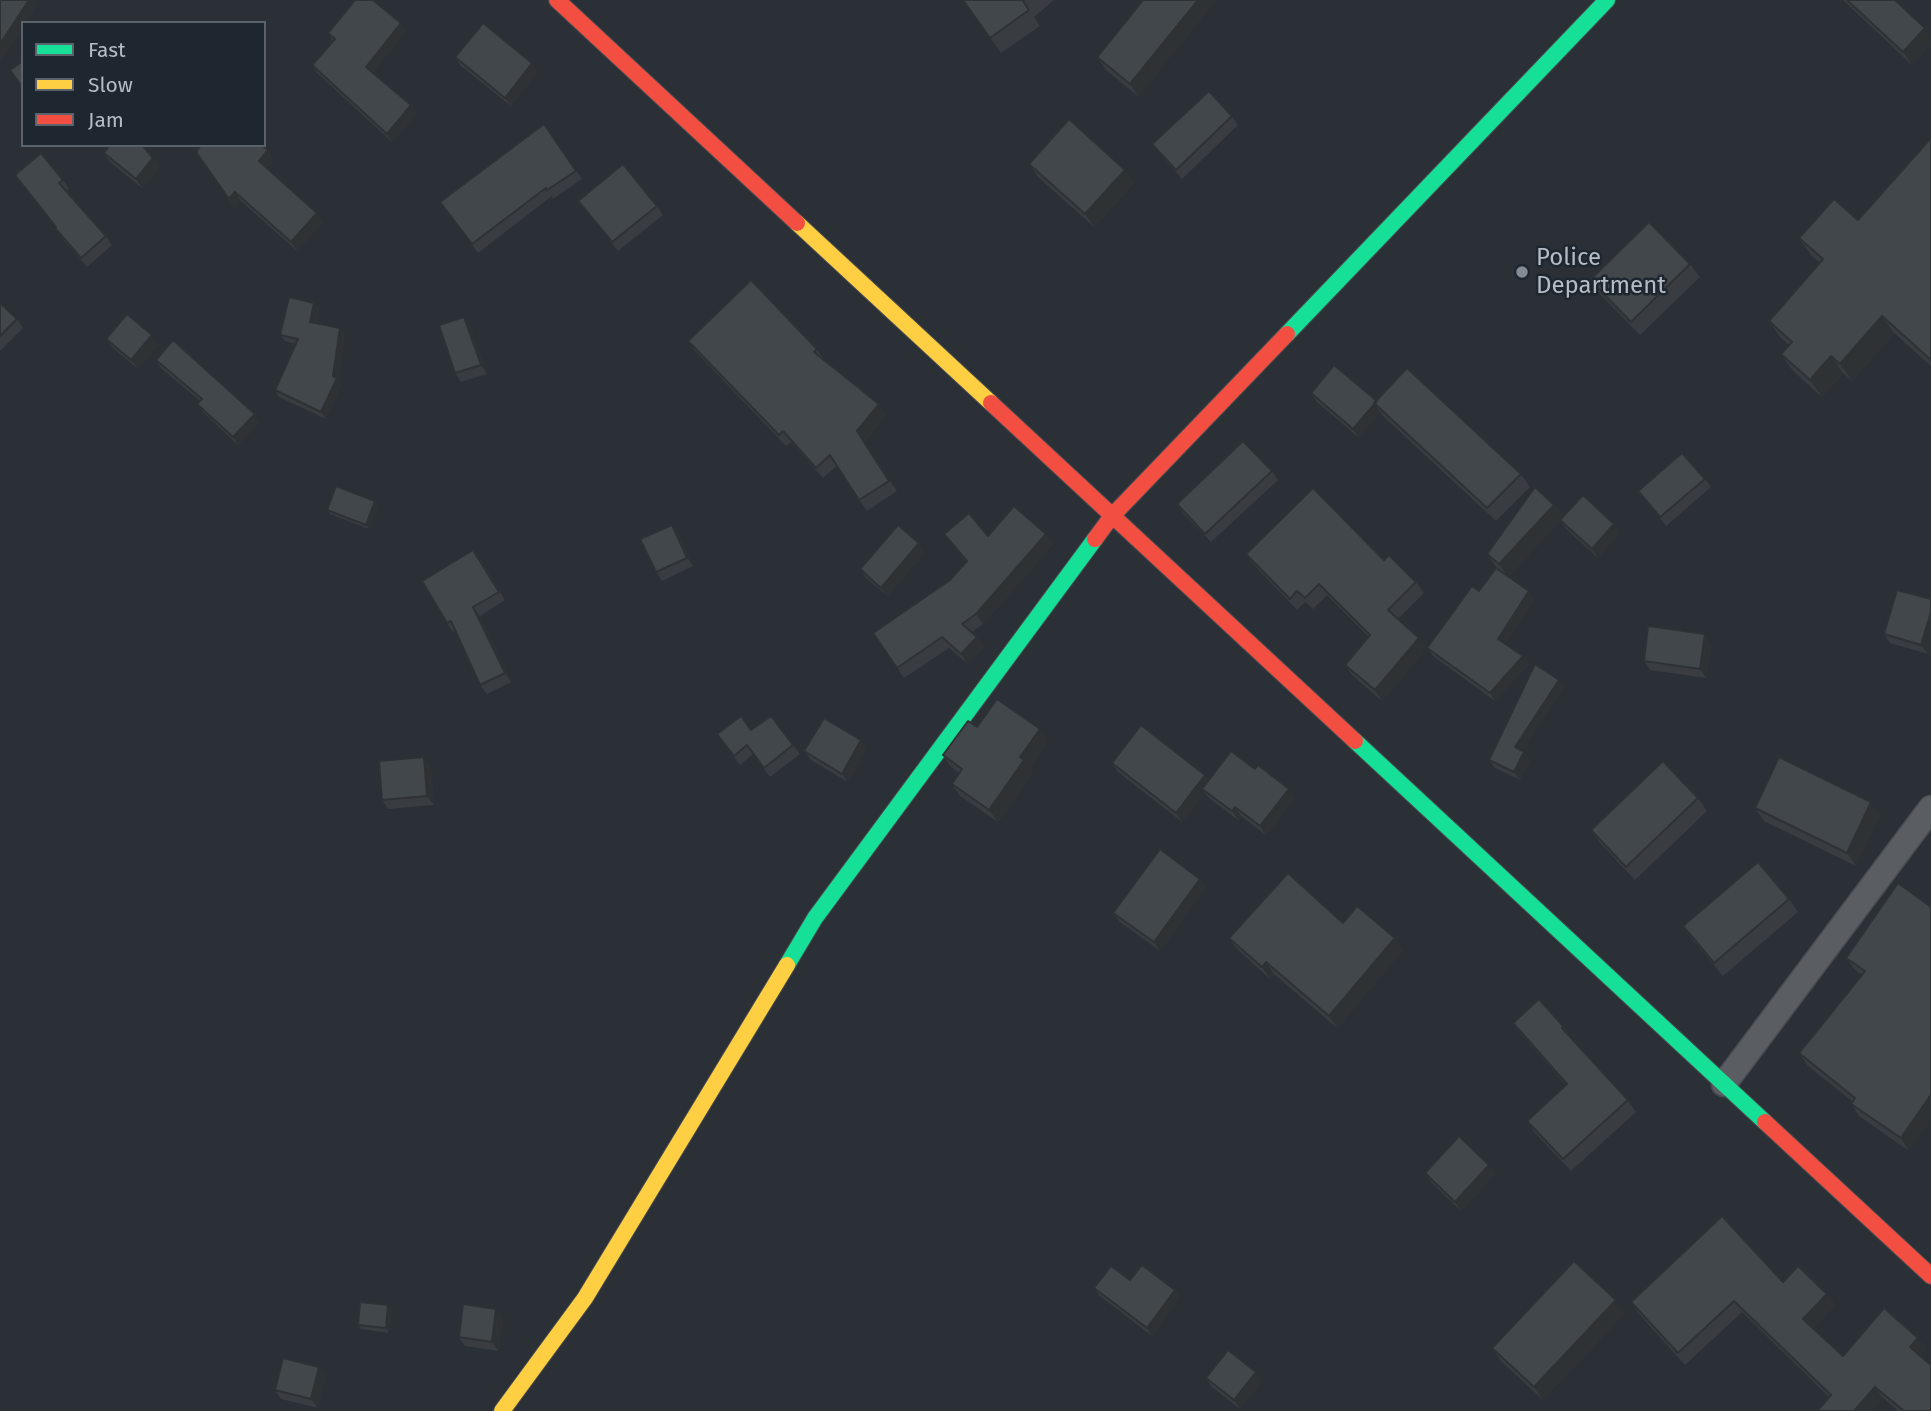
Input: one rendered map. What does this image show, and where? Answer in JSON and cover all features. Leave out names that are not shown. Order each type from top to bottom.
[{"type":"main road","points":[[557,0],[1931,1276]]},
{"type":"main road","points":[[502,1411],[585,1298],[815,918],[1112,516],[1608,0]]},
{"type":"street","points":[[1724,1084],[1931,808]]},
{"type":"building","points":[[0,0],[29,0],[0,44]]},
{"type":"building","points":[[355,0],[373,0],[401,23],[366,67],[411,105],[387,134],[312,65],[335,39],[328,33]]},
{"type":"building","points":[[963,0],[1024,0],[1029,10],[990,38]]},
{"type":"building","points":[[1143,0],[1198,0],[1130,84],[1097,57]]},
{"type":"building","points":[[1847,0],[1895,0],[1925,28],[1903,52]]},
{"type":"building","points":[[483,23],[532,63],[505,98],[455,57]]},
{"type":"building","points":[[21,62],[21,85],[10,70]]},
{"type":"building","points":[[1209,91],[1232,116],[1176,170],[1152,144]]},
{"type":"building","points":[[1069,119],[1125,170],[1085,214],[1029,164]]},
{"type":"building","points":[[544,124],[576,171],[547,190],[546,188],[472,244],[440,202]]},
{"type":"building","points":[[1931,138],[1931,360],[1882,316],[1840,364],[1831,356],[1810,380],[1781,354],[1792,342],[1769,321],[1823,259],[1799,238],[1834,199],[1858,220]]},
{"type":"building","points":[[108,147],[144,147],[153,158],[136,179],[104,153]]},
{"type":"building","points":[[200,147],[264,147],[268,150],[259,161],[317,213],[291,242],[235,192],[229,199],[196,152]]},
{"type":"building","points":[[41,153],[63,180],[59,183],[106,236],[81,258],[15,175]]},
{"type":"building","points":[[623,164],[657,206],[612,242],[578,201]]},
{"type":"building","points":[[1649,222],[1690,264],[1631,322],[1590,280]]},
{"type":"building","points":[[751,280],[817,349],[814,352],[879,404],[857,431],[889,481],[859,500],[830,455],[816,468],[783,431],[779,435],[688,341]]},
{"type":"building","points":[[289,297],[314,303],[310,322],[340,328],[333,376],[337,378],[321,412],[275,390],[298,339],[280,335]]},
{"type":"building","points":[[0,303],[17,319],[0,336]]},
{"type":"building","points":[[127,314],[152,335],[131,360],[106,339]]},
{"type":"building","points":[[464,317],[481,365],[455,373],[439,325]]},
{"type":"building","points":[[173,340],[255,414],[233,437],[197,404],[202,399],[156,360]]},
{"type":"building","points":[[1334,365],[1377,401],[1353,429],[1311,393]]},
{"type":"building","points":[[1407,368],[1521,474],[1487,508],[1374,403]]},
{"type":"building","points":[[1243,441],[1272,471],[1205,534],[1177,504]]},
{"type":"building","points":[[1682,453],[1705,479],[1660,517],[1638,491]]},
{"type":"building","points":[[336,486],[375,501],[366,525],[327,510]]},
{"type":"building","points":[[1535,487],[1554,505],[1499,564],[1487,554]]},
{"type":"building","points":[[1313,488],[1384,560],[1389,555],[1416,582],[1388,610],[1419,638],[1375,690],[1345,665],[1370,635],[1319,584],[1305,598],[1297,591],[1290,599],[1246,554]]},
{"type":"building","points":[[1583,495],[1614,524],[1592,549],[1560,520]]},
{"type":"building","points":[[1014,506],[1046,534],[976,614],[962,624],[977,637],[961,654],[942,637],[897,668],[873,633],[950,580],[967,561],[944,534],[969,513],[988,536]]},
{"type":"building","points":[[672,525],[687,558],[656,572],[640,539]]},
{"type":"building","points":[[898,525],[919,543],[881,588],[860,569]]},
{"type":"building","points":[[473,550],[499,592],[473,607],[505,673],[480,685],[451,621],[447,623],[422,581]]},
{"type":"building","points":[[1496,568],[1529,591],[1498,639],[1523,656],[1490,693],[1427,648],[1472,586],[1479,591]]},
{"type":"building","points":[[1897,590],[1931,599],[1931,612],[1921,645],[1884,634]]},
{"type":"building","points":[[1648,626],[1705,634],[1700,669],[1644,661]]},
{"type":"building","points":[[1535,664],[1559,680],[1515,747],[1524,752],[1514,772],[1489,760]]},
{"type":"building","points":[[997,699],[1040,729],[1020,757],[1024,760],[989,810],[952,784],[962,769],[943,755],[968,721],[977,727]]},
{"type":"building","points":[[741,716],[751,730],[771,716],[793,745],[764,768],[747,745],[734,756],[717,734]]},
{"type":"building","points":[[824,718],[861,740],[842,774],[804,751]]},
{"type":"building","points":[[1141,725],[1205,775],[1176,813],[1112,763]]},
{"type":"building","points":[[1231,751],[1255,769],[1258,765],[1289,789],[1260,826],[1235,807],[1232,811],[1202,789]]},
{"type":"building","points":[[424,757],[427,796],[382,800],[379,761]]},
{"type":"building","points":[[1779,757],[1871,802],[1847,853],[1755,808]]},
{"type":"building","points":[[1663,761],[1698,798],[1626,867],[1591,830]]},
{"type":"building","points":[[1160,849],[1200,879],[1154,942],[1113,913]]},
{"type":"building","points":[[1758,862],[1789,899],[1714,963],[1683,926]]},
{"type":"building","points":[[1288,873],[1343,923],[1357,906],[1395,938],[1329,1016],[1266,962],[1262,967],[1229,938]]},
{"type":"building","points":[[1898,883],[1931,907],[1931,1097],[1901,1138],[1851,1104],[1855,1098],[1799,1053],[1865,971],[1846,958]]},
{"type":"building","points":[[1539,999],[1628,1100],[1563,1159],[1527,1121],[1567,1084],[1513,1023]]},
{"type":"building","points":[[1459,1136],[1489,1165],[1455,1202],[1425,1173]]},
{"type":"building","points":[[1722,1216],[1783,1282],[1798,1266],[1827,1294],[1803,1319],[1843,1356],[1884,1308],[1918,1338],[1910,1347],[1931,1365],[1931,1411],[1904,1411],[1875,1387],[1854,1411],[1817,1411],[1831,1395],[1734,1301],[1678,1353],[1631,1302]]},
{"type":"building","points":[[1574,1261],[1616,1300],[1534,1387],[1492,1348]]},
{"type":"building","points":[[1142,1265],[1175,1290],[1147,1328],[1094,1288],[1111,1266],[1130,1280]]},
{"type":"building","points":[[360,1302],[388,1305],[386,1328],[358,1325]]},
{"type":"building","points":[[463,1304],[496,1309],[492,1342],[459,1337]]},
{"type":"building","points":[[1228,1350],[1256,1372],[1234,1400],[1206,1378]]},
{"type":"building","points":[[283,1358],[319,1367],[311,1399],[275,1390]]},
{"type":"traffic: fast","points":[[1287,334],[1607,0]]},
{"type":"traffic: fast","points":[[787,965],[815,918],[1095,539]]},
{"type":"traffic: fast","points":[[1355,741],[1765,1122]]},
{"type":"traffic: slow","points":[[797,223],[991,403]]},
{"type":"traffic: slow","points":[[502,1411],[585,1298],[787,965]]},
{"type":"traffic: jam","points":[[557,0],[797,223]]},
{"type":"traffic: jam","points":[[1095,539],[1112,516],[1287,334]]},
{"type":"traffic: jam","points":[[991,403],[1355,741]]},
{"type":"traffic: jam","points":[[1765,1122],[1931,1276]]},
{"type":"place","name":"Police Department","points":[[1522,272]]}]
